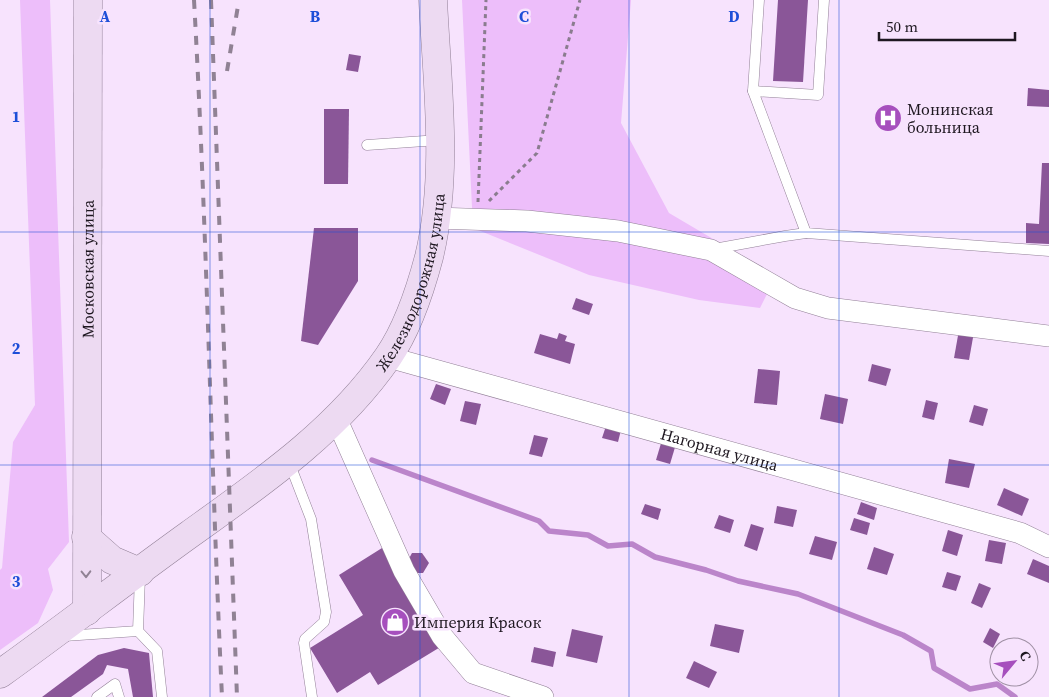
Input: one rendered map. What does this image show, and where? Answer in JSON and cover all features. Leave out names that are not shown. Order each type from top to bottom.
[{"type":"main road","name":"Московская улица","points":[[87,611],[88,0]]},
{"type":"main road","name":"Железнодорожная улица","points":[[0,674],[289,461],[357,396],[388,357],[406,324],[418,292],[429,256],[436,218],[440,181],[440,140],[433,0]]},
{"type":"main road","points":[[86,537],[112,560],[140,572]]},
{"type":"street","points":[[436,218],[472,215],[618,231],[711,250],[795,298],[828,308],[1049,336]]},
{"type":"street","name":"Нагорная улица","points":[[388,357],[1020,533],[1049,547]]},
{"type":"street","points":[[336,418],[404,571],[442,636],[473,674],[543,697]]},
{"type":"lane","points":[[759,0],[753,91],[806,233]]},
{"type":"lane","points":[[753,91],[818,95],[824,0]]},
{"type":"lane","points":[[367,145],[440,140]]},
{"type":"lane","points":[[711,250],[806,233],[1049,251]]},
{"type":"lane","points":[[289,461],[312,519],[326,612],[324,622],[304,642],[312,697]]},
{"type":"lane","points":[[140,572],[138,631],[157,651],[162,697]]},
{"type":"lane","points":[[51,637],[138,631]]},
{"type":"lane","points":[[97,697],[115,684],[119,697]]},
{"type":"path","points":[[472,215],[486,0]]},
{"type":"path","points":[[472,215],[537,153],[580,0]]},
{"type":"shaded area","points":[[20,0],[50,0],[69,542],[48,569],[53,590],[38,623],[0,650],[0,570],[2,568],[13,442],[35,405]]},
{"type":"shaded area","points":[[462,0],[631,0],[621,123],[669,213],[776,276],[760,308],[699,300],[589,275],[473,228]]},
{"type":"building","points":[[778,0],[808,0],[803,82],[773,81]]},
{"type":"building","points":[[349,54],[361,56],[358,72],[346,70]]},
{"type":"building","points":[[1028,88],[1049,90],[1049,107],[1027,106]]},
{"type":"building","points":[[324,109],[349,109],[348,184],[324,184]]},
{"type":"building","points":[[1042,163],[1049,163],[1049,244],[1026,243],[1026,223],[1039,224]]},
{"type":"building","points":[[314,228],[358,228],[358,281],[318,345],[301,341]]},
{"type":"building","points":[[576,298],[593,304],[589,315],[572,309]]},
{"type":"building","points":[[959,330],[974,332],[969,360],[954,358]]},
{"type":"building","points":[[559,333],[567,336],[565,341],[575,344],[570,364],[534,353],[540,334],[557,339]]},
{"type":"building","points":[[872,364],[891,369],[886,386],[868,381]]},
{"type":"building","points":[[758,369],[780,371],[777,405],[754,403]]},
{"type":"building","points":[[436,384],[451,389],[445,405],[430,399]]},
{"type":"building","points":[[825,394],[848,399],[843,424],[820,419]]},
{"type":"building","points":[[926,400],[938,403],[934,420],[922,417]]},
{"type":"building","points":[[465,401],[481,404],[476,425],[460,421]]},
{"type":"building","points":[[974,405],[988,409],[983,426],[969,422]]},
{"type":"building","points":[[606,426],[621,430],[618,442],[602,438]]},
{"type":"building","points":[[534,435],[548,438],[542,457],[529,454]]},
{"type":"building","points":[[662,440],[676,444],[670,464],[656,460]]},
{"type":"building","points":[[949,459],[975,464],[969,488],[945,483]]},
{"type":"building","points":[[1004,488],[1029,499],[1022,516],[997,505]]},
{"type":"building","points":[[861,502],[877,508],[874,520],[857,514]]},
{"type":"building","points":[[645,504],[661,509],[658,520],[641,514]]},
{"type":"building","points":[[777,506],[797,510],[793,527],[774,523]]},
{"type":"building","points":[[719,515],[734,520],[730,533],[714,528]]},
{"type":"building","points":[[854,518],[870,523],[867,535],[850,530]]},
{"type":"building","points":[[751,524],[764,528],[757,551],[744,546]]},
{"type":"building","points":[[948,530],[963,535],[957,556],[942,551]]},
{"type":"building","points":[[815,536],[837,542],[832,560],[809,554]]},
{"type":"building","points":[[989,540],[1006,543],[1002,564],[985,561]]},
{"type":"building","points":[[874,547],[894,554],[887,575],[867,569]]},
{"type":"building","points":[[382,548],[442,646],[378,685],[370,672],[337,693],[310,648],[363,615],[339,575]]},
{"type":"building","points":[[412,553],[422,553],[429,563],[423,573],[412,573],[406,564]]},
{"type":"building","points":[[1033,559],[1049,566],[1049,583],[1027,574]]},
{"type":"building","points":[[947,572],[961,576],[956,591],[942,587]]},
{"type":"building","points":[[979,583],[991,588],[982,608],[971,603]]},
{"type":"building","points":[[715,624],[744,630],[739,653],[710,646]]},
{"type":"building","points":[[990,628],[1000,634],[998,637],[989,637],[989,646],[983,642]]},
{"type":"building","points":[[572,629],[603,636],[597,663],[566,656]]},
{"type":"building","points":[[534,647],[556,652],[553,667],[531,662]]},
{"type":"building","points":[[124,648],[149,653],[153,697],[133,697],[128,669],[107,665],[103,674],[71,697],[42,697],[98,655]]},
{"type":"building","points":[[694,661],[717,672],[709,688],[686,678]]},
{"type":"waterway","points":[[372,460],[539,521],[549,531],[588,535],[608,546],[632,544],[655,557],[706,570],[738,581],[798,594],[903,635],[931,651],[934,668],[970,689],[997,684],[1015,697]]},
{"type":"railway","points":[[194,0],[222,697]]},
{"type":"railway","points":[[211,0],[237,697]]},
{"type":"railway","points":[[227,71],[239,0]]},
{"type":"place","name":"Монинская больница","points":[[888,118]]},
{"type":"place","name":"Империя Красок","points":[[395,622]]}]
